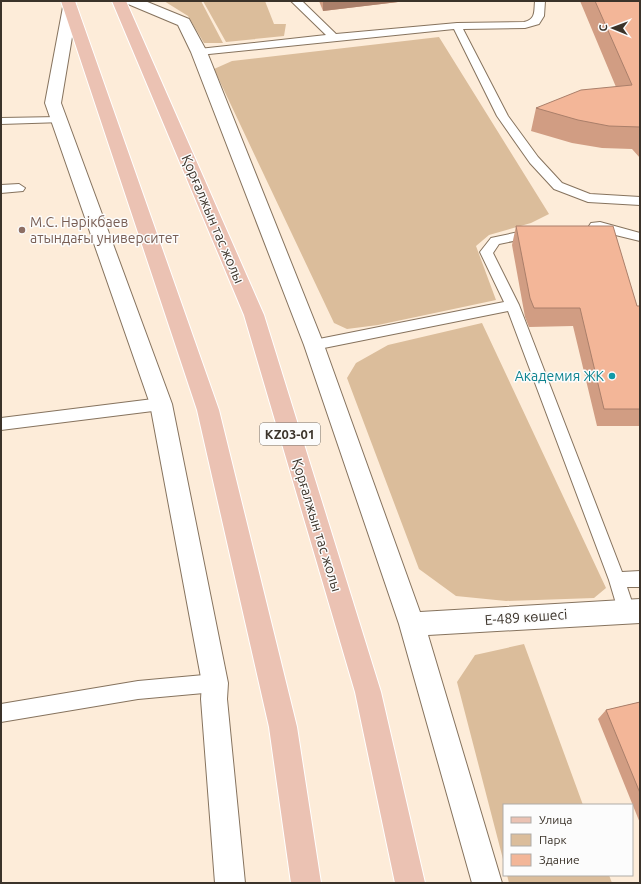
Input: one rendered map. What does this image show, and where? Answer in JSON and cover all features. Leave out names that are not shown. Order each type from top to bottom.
[{"type":"main road","name":"Қорғалжын тас жолы","points":[[119,1],[254,315],[368,692],[410,883]]},
{"type":"main road","points":[[69,4],[208,410],[283,727],[306,883]]},
{"type":"street","points":[[133,1],[184,22],[199,52],[314,345],[412,624],[487,883]]},
{"type":"street","points":[[69,4],[52,104],[161,404],[215,683],[214,699],[230,883]]},
{"type":"street","name":"Е-489 көшесі","points":[[412,624],[633,611]]},
{"type":"lane","points":[[296,1],[334,37]]},
{"type":"lane","points":[[199,52],[334,37],[457,26],[525,25],[535,22],[539,16],[540,1]]},
{"type":"lane","points":[[457,26],[503,116],[534,160],[558,186],[588,198],[640,201]]},
{"type":"lane","points":[[1,121],[59,120]]},
{"type":"lane","points":[[1,189],[19,188]]},
{"type":"lane","points":[[580,227],[600,226],[640,237]]},
{"type":"lane","points":[[545,231],[495,241],[486,252],[512,305],[617,580],[633,611]]},
{"type":"lane","points":[[314,345],[512,305]]},
{"type":"lane","points":[[1,424],[161,404]]},
{"type":"lane","points":[[617,580],[640,579]]},
{"type":"lane","points":[[1,713],[138,690],[215,683]]},
{"type":"green space","points":[[164,1],[201,1],[223,43],[204,43],[188,16]]},
{"type":"green space","points":[[203,1],[265,1],[274,24],[286,24],[284,36],[226,42]]},
{"type":"green space","points":[[439,37],[549,214],[531,223],[489,235],[476,246],[496,300],[378,325],[347,329],[334,323],[214,69],[232,61]]},
{"type":"green space","points":[[482,323],[606,588],[594,598],[506,601],[456,596],[419,569],[347,378],[356,363],[388,345]]},
{"type":"green space","points":[[524,644],[583,804],[503,804],[503,859],[457,682],[475,655]]},
{"type":"green space","points":[[507,876],[609,876],[612,883],[509,883]]},
{"type":"building","points":[[595,1],[640,1],[640,127],[609,126],[578,120],[536,108],[581,90],[632,85]]},
{"type":"building","name":"Академия ЖК","points":[[516,226],[613,226],[637,306],[640,306],[640,409],[604,409],[580,308],[534,308],[530,298]]},
{"type":"building","points":[[640,702],[640,793],[606,710]]},
{"type":"place","name":"М.С. Нәрікбаев атындағы университет","points":[[22,230]]},
{"type":"place","name":"Академия ЖК","points":[[612,376]]}]
